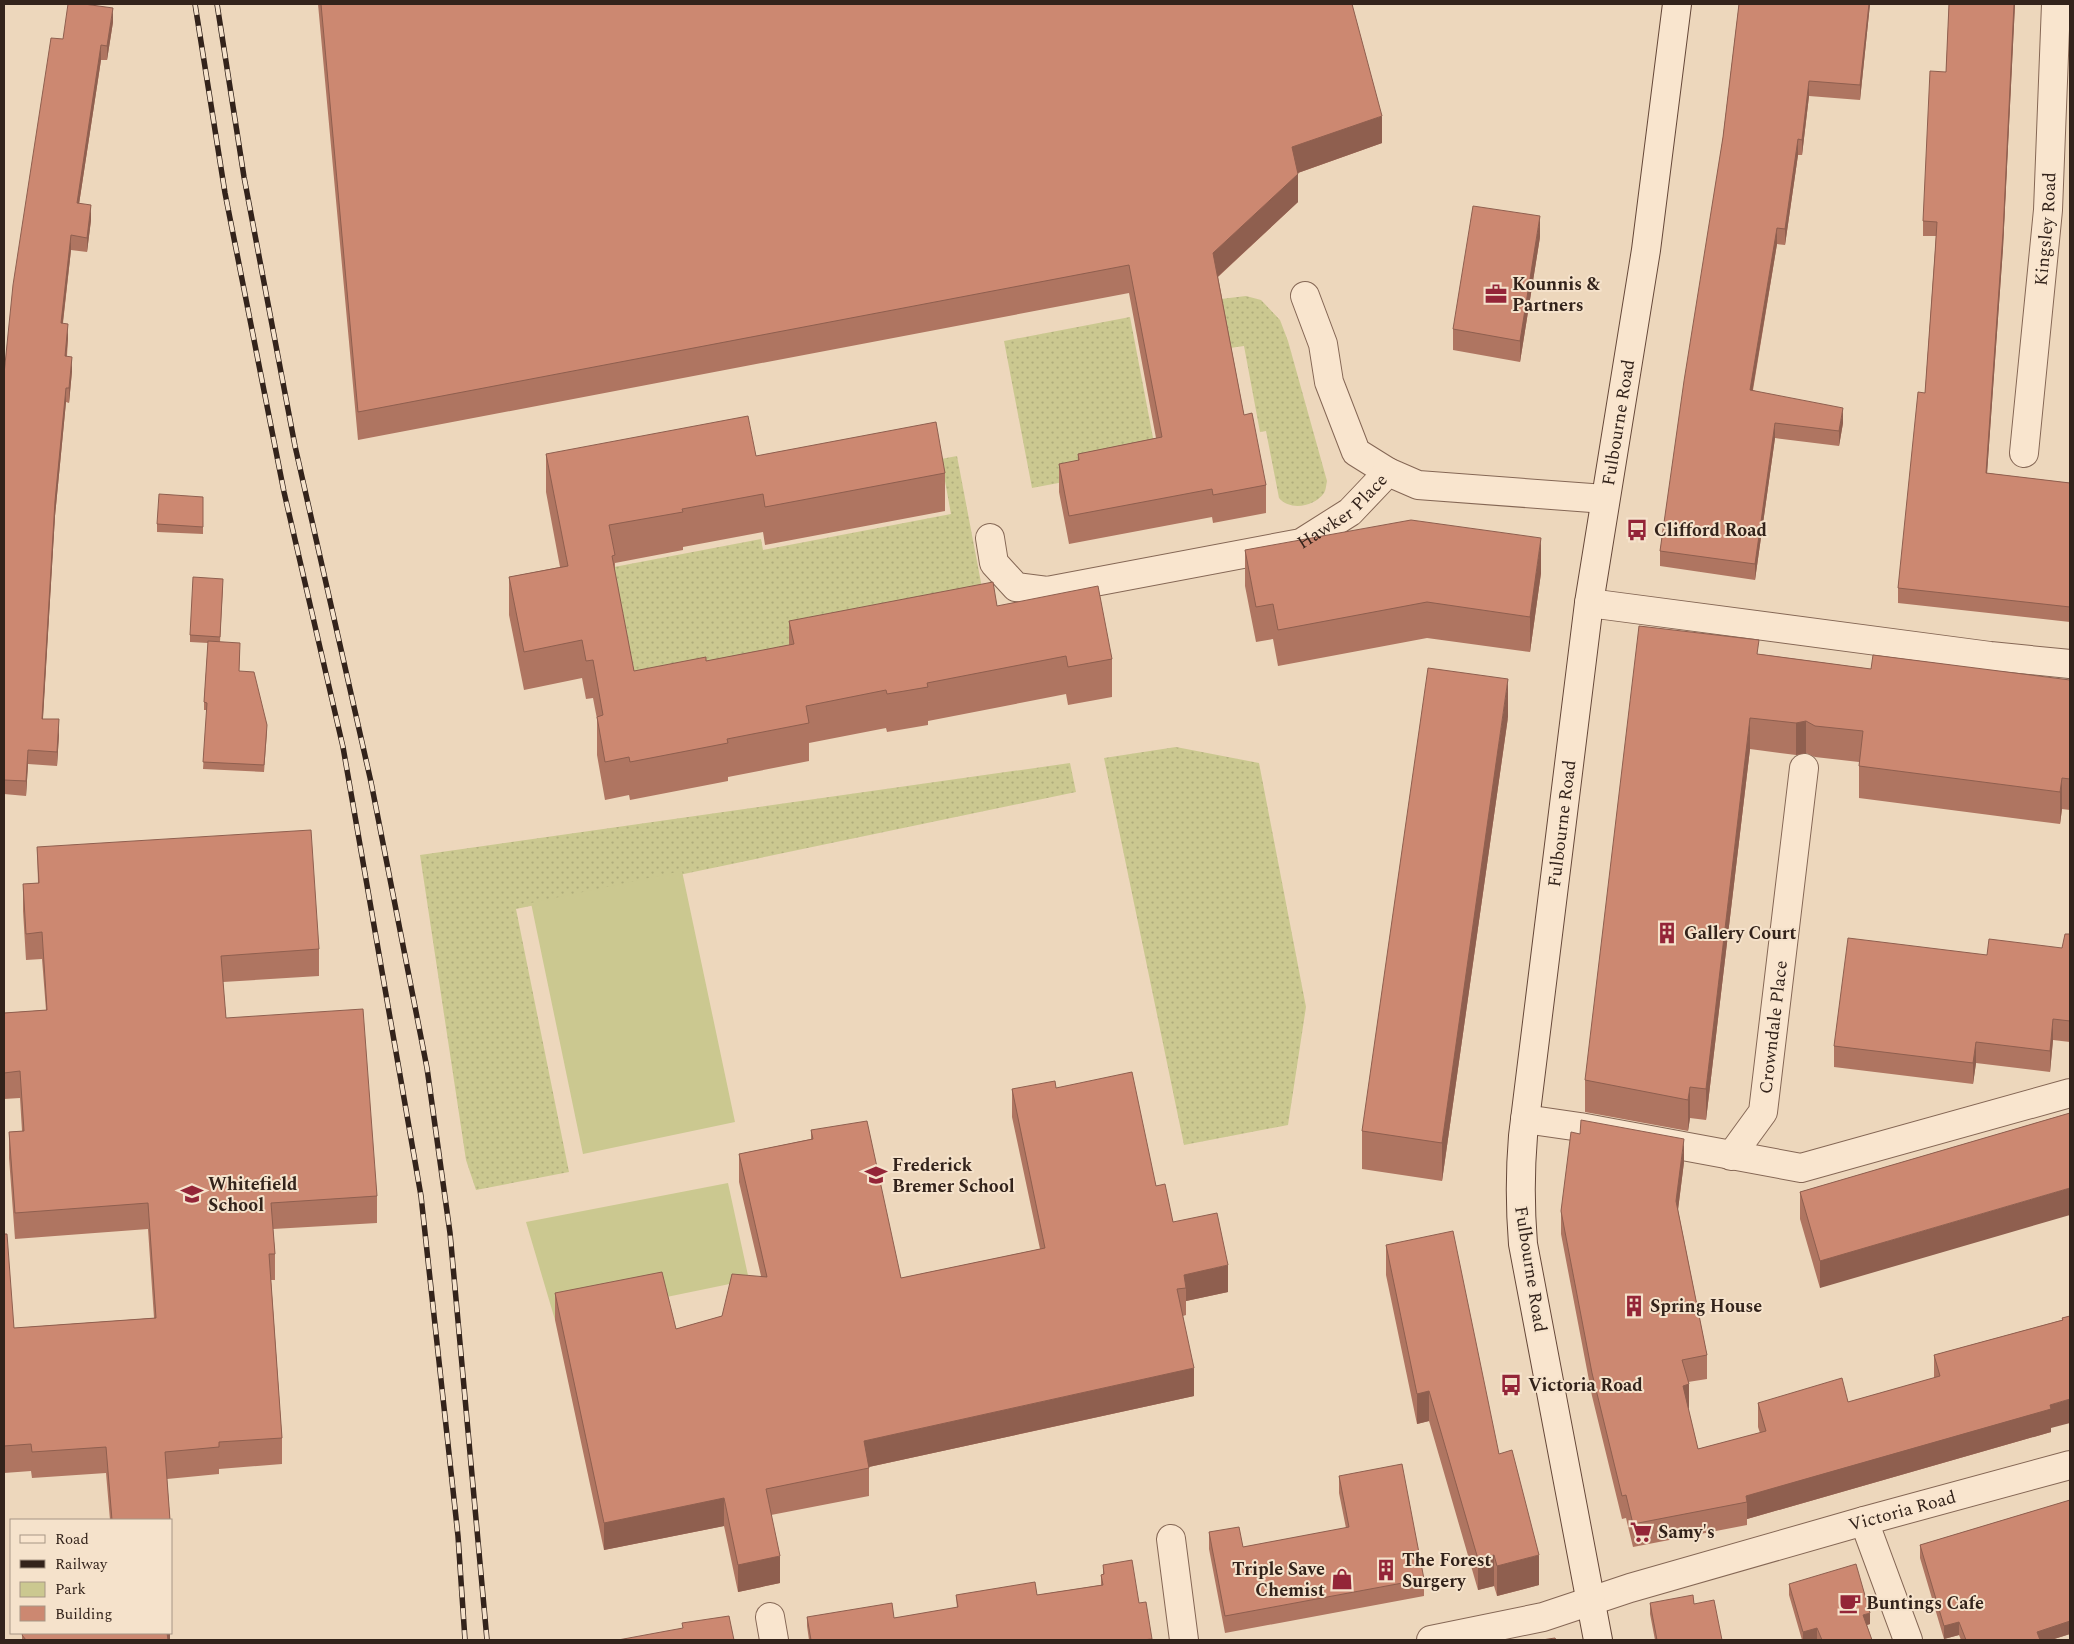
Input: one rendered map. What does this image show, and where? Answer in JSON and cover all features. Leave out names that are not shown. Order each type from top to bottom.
[{"type":"street","name":"Fulbourne Road","points":[[1598,1640],[1523,1244],[1520,1171],[1588,602],[1646,250],[1677,4]]},
{"type":"street","name":"Kingsley Road","points":[[2024,453],[2048,210],[2056,4]]},
{"type":"street","points":[[1305,296],[1323,344],[1329,382],[1356,452],[1388,472]]},
{"type":"street","name":"Hawker Place","points":[[990,538],[994,563],[1016,587],[1048,591],[1301,544],[1350,512],[1388,472],[1418,484],[1605,499]]},
{"type":"street","points":[[1588,602],[1990,656],[2070,664]]},
{"type":"street","name":"Crowndale Place","points":[[1731,1156],[1763,1112],[1804,768]]},
{"type":"street","points":[[1525,1119],[1580,1127],[1801,1168],[2070,1093]]},
{"type":"street","name":"Victoria Road","points":[[1431,1640],[1544,1617],[1591,1601],[1864,1521],[2070,1465]]},
{"type":"street","points":[[1864,1521],[1908,1640]]},
{"type":"street","points":[[1171,1539],[1184,1640]]},
{"type":"green space","points":[[1246,296],[1261,300],[1280,320],[1288,341],[1327,481],[1326,489],[1320,498],[1302,506],[1289,505],[1279,498],[1266,431],[1260,432],[1244,346],[1230,348],[1221,299]]},
{"type":"green space","points":[[1130,317],[1158,464],[1032,488],[1004,341]]},
{"type":"green space","points":[[957,456],[983,593],[641,706],[614,567],[761,539],[763,550],[951,514],[941,459]]},
{"type":"green space","points":[[1176,747],[1259,763],[1306,1007],[1288,1125],[1184,1145],[1104,758]]},
{"type":"green space","points":[[1070,763],[1076,792],[516,909],[569,1172],[476,1190],[466,1160],[420,855]]},
{"type":"green space","points":[[682,871],[735,1122],[583,1154],[531,903]]},
{"type":"green space","points":[[728,1183],[749,1280],[555,1320],[526,1222]]},
{"type":"building","points":[[68,4],[113,8],[107,46],[101,45],[77,203],[91,205],[87,238],[71,235],[61,323],[68,324],[65,356],[72,357],[69,388],[66,388],[55,501],[42,719],[59,719],[57,752],[28,750],[26,781],[4,780],[4,374],[13,285],[51,38],[63,39]]},
{"type":"building","points":[[321,4],[1352,4],[1382,116],[1292,147],[1298,174],[1213,253],[1244,415],[1252,413],[1266,485],[1213,495],[1212,489],[1069,516],[1059,464],[1079,460],[1078,454],[1162,437],[1129,265],[358,412]]},
{"type":"building","points":[[1739,4],[1869,4],[1860,85],[1809,81],[1802,140],[1798,139],[1785,229],[1777,228],[1750,390],[1843,408],[1839,431],[1775,423],[1755,564],[1660,551],[1684,381],[1723,137]]},
{"type":"building","points":[[1949,4],[2014,4],[2003,233],[1986,473],[2070,483],[2070,607],[1898,588],[1918,392],[1925,393],[1937,222],[1923,221],[1930,71],[1946,72]]},
{"type":"building","name":"Kounnis & Partners","points":[[1473,206],[1540,216],[1520,341],[1453,329]]},
{"type":"building","points":[[748,416],[756,456],[936,422],[945,473],[765,507],[763,494],[682,509],[683,512],[609,525],[615,555],[612,556],[634,671],[706,657],[706,661],[794,644],[789,621],[993,582],[997,606],[1098,586],[1112,659],[1068,667],[1066,656],[927,683],[928,687],[887,694],[886,690],[806,706],[809,723],[727,739],[728,743],[630,762],[629,757],[605,762],[597,717],[603,715],[593,660],[586,661],[582,640],[524,652],[509,577],[568,566],[546,454]]},
{"type":"building","points":[[159,494],[203,497],[203,527],[157,524]]},
{"type":"building","points":[[1411,520],[1541,538],[1530,617],[1427,602],[1278,630],[1273,604],[1256,607],[1245,550]]},
{"type":"building","points":[[193,577],[223,579],[220,637],[190,635]]},
{"type":"building","name":"Gallery Court","points":[[1639,626],[1759,640],[1757,654],[1871,669],[1873,655],[2070,680],[2070,779],[2062,778],[2060,792],[1859,766],[1863,731],[1815,726],[1806,721],[1796,723],[1750,718],[1706,1089],[1690,1087],[1688,1100],[1585,1080]]},
{"type":"building","points":[[208,641],[240,643],[239,671],[254,672],[267,725],[264,765],[203,762],[207,703],[204,702]]},
{"type":"building","points":[[1428,668],[1508,679],[1442,1143],[1362,1131]]},
{"type":"building","points":[[311,830],[319,949],[221,956],[226,1018],[363,1009],[377,1196],[271,1203],[275,1254],[269,1254],[282,1438],[219,1442],[219,1447],[165,1452],[170,1519],[112,1519],[106,1447],[32,1452],[31,1444],[4,1446],[4,1234],[7,1234],[14,1328],[156,1318],[148,1203],[15,1213],[9,1132],[24,1131],[20,1071],[4,1073],[4,1013],[47,1010],[42,932],[26,934],[23,884],[39,883],[37,847]]},
{"type":"building","points":[[2065,934],[2070,934],[2070,1021],[2053,1019],[2050,1051],[1976,1042],[1973,1063],[1834,1046],[1848,938],[1987,955],[1989,939],[2062,948]]},
{"type":"building","points":[[1132,1072],[1156,1186],[1165,1184],[1173,1222],[1217,1213],[1228,1265],[1184,1275],[1186,1288],[1177,1289],[1194,1368],[864,1441],[869,1468],[766,1489],[780,1556],[738,1565],[724,1498],[604,1523],[555,1293],[662,1272],[676,1329],[722,1316],[732,1274],[767,1277],[739,1154],[813,1139],[811,1130],[867,1121],[901,1278],[1045,1248],[1012,1089],[1055,1081],[1056,1088]]},
{"type":"building","points":[[2070,1113],[2070,1188],[1820,1261],[1800,1192]]},
{"type":"building","points":[[1581,1120],[1684,1139],[1676,1201],[1707,1355],[1682,1360],[1689,1384],[1683,1386],[1698,1449],[1766,1431],[1758,1403],[1842,1378],[1848,1402],[1940,1376],[1934,1355],[2063,1320],[2062,1318],[2070,1316],[2070,1399],[2050,1405],[2051,1409],[1746,1496],[1747,1502],[1633,1524],[1626,1495],[1622,1496],[1592,1373],[1561,1211],[1571,1132],[1580,1134]]},
{"type":"building","points":[[1453,1231],[1499,1454],[1512,1450],[1539,1555],[1497,1566],[1494,1555],[1478,1559],[1429,1391],[1417,1394],[1386,1245]]},
{"type":"building","points":[[1402,1464],[1424,1579],[1225,1616],[1209,1532],[1239,1527],[1243,1547],[1349,1527],[1339,1476]]},
{"type":"building","points":[[2070,1500],[2070,1621],[2037,1632],[2040,1640],[1966,1640],[1959,1622],[1944,1626],[1920,1545]]},
{"type":"building","points":[[1132,1560],[1139,1603],[1146,1602],[1152,1639],[811,1640],[807,1617],[892,1603],[894,1618],[958,1607],[956,1595],[1035,1582],[1037,1595],[1103,1585],[1101,1575],[1104,1574],[1103,1565]]},
{"type":"building","points":[[1856,1564],[1870,1613],[1863,1615],[1872,1640],[1822,1640],[1817,1628],[1803,1632],[1789,1584]]},
{"type":"building","points":[[1693,1595],[1694,1604],[1714,1600],[1722,1640],[1657,1640],[1650,1603]]},
{"type":"building","points":[[729,1616],[734,1640],[618,1640],[683,1628],[682,1623]]},
{"type":"building","points":[[167,1634],[168,1640],[26,1640],[22,1635]]},
{"type":"railway","points":[[195,4],[225,193],[284,492],[343,747],[421,1196],[458,1536],[465,1640]]},
{"type":"railway","points":[[217,4],[244,177],[295,446],[371,782],[427,1068],[450,1233],[487,1640]]},
{"type":"place","name":"Kounnis & Partners","points":[[1496,294]]},
{"type":"place","name":"Clifford Road","points":[[1637,530]]},
{"type":"place","name":"Gallery Court","points":[[1667,933]]},
{"type":"place","name":"Frederick Bremer School","points":[[876,1175]]},
{"type":"place","name":"Whitefield School","points":[[192,1194]]},
{"type":"place","name":"Spring House","points":[[1634,1306]]},
{"type":"place","name":"Victoria Road","points":[[1511,1385]]},
{"type":"place","name":"Samy's","points":[[1641,1532]]},
{"type":"place","name":"The Forest Surgery","points":[[1386,1570]]},
{"type":"place","name":"Triple Save Chemist","points":[[1342,1579]]},
{"type":"place","name":"Buntings Cafe","points":[[1850,1603]]}]
